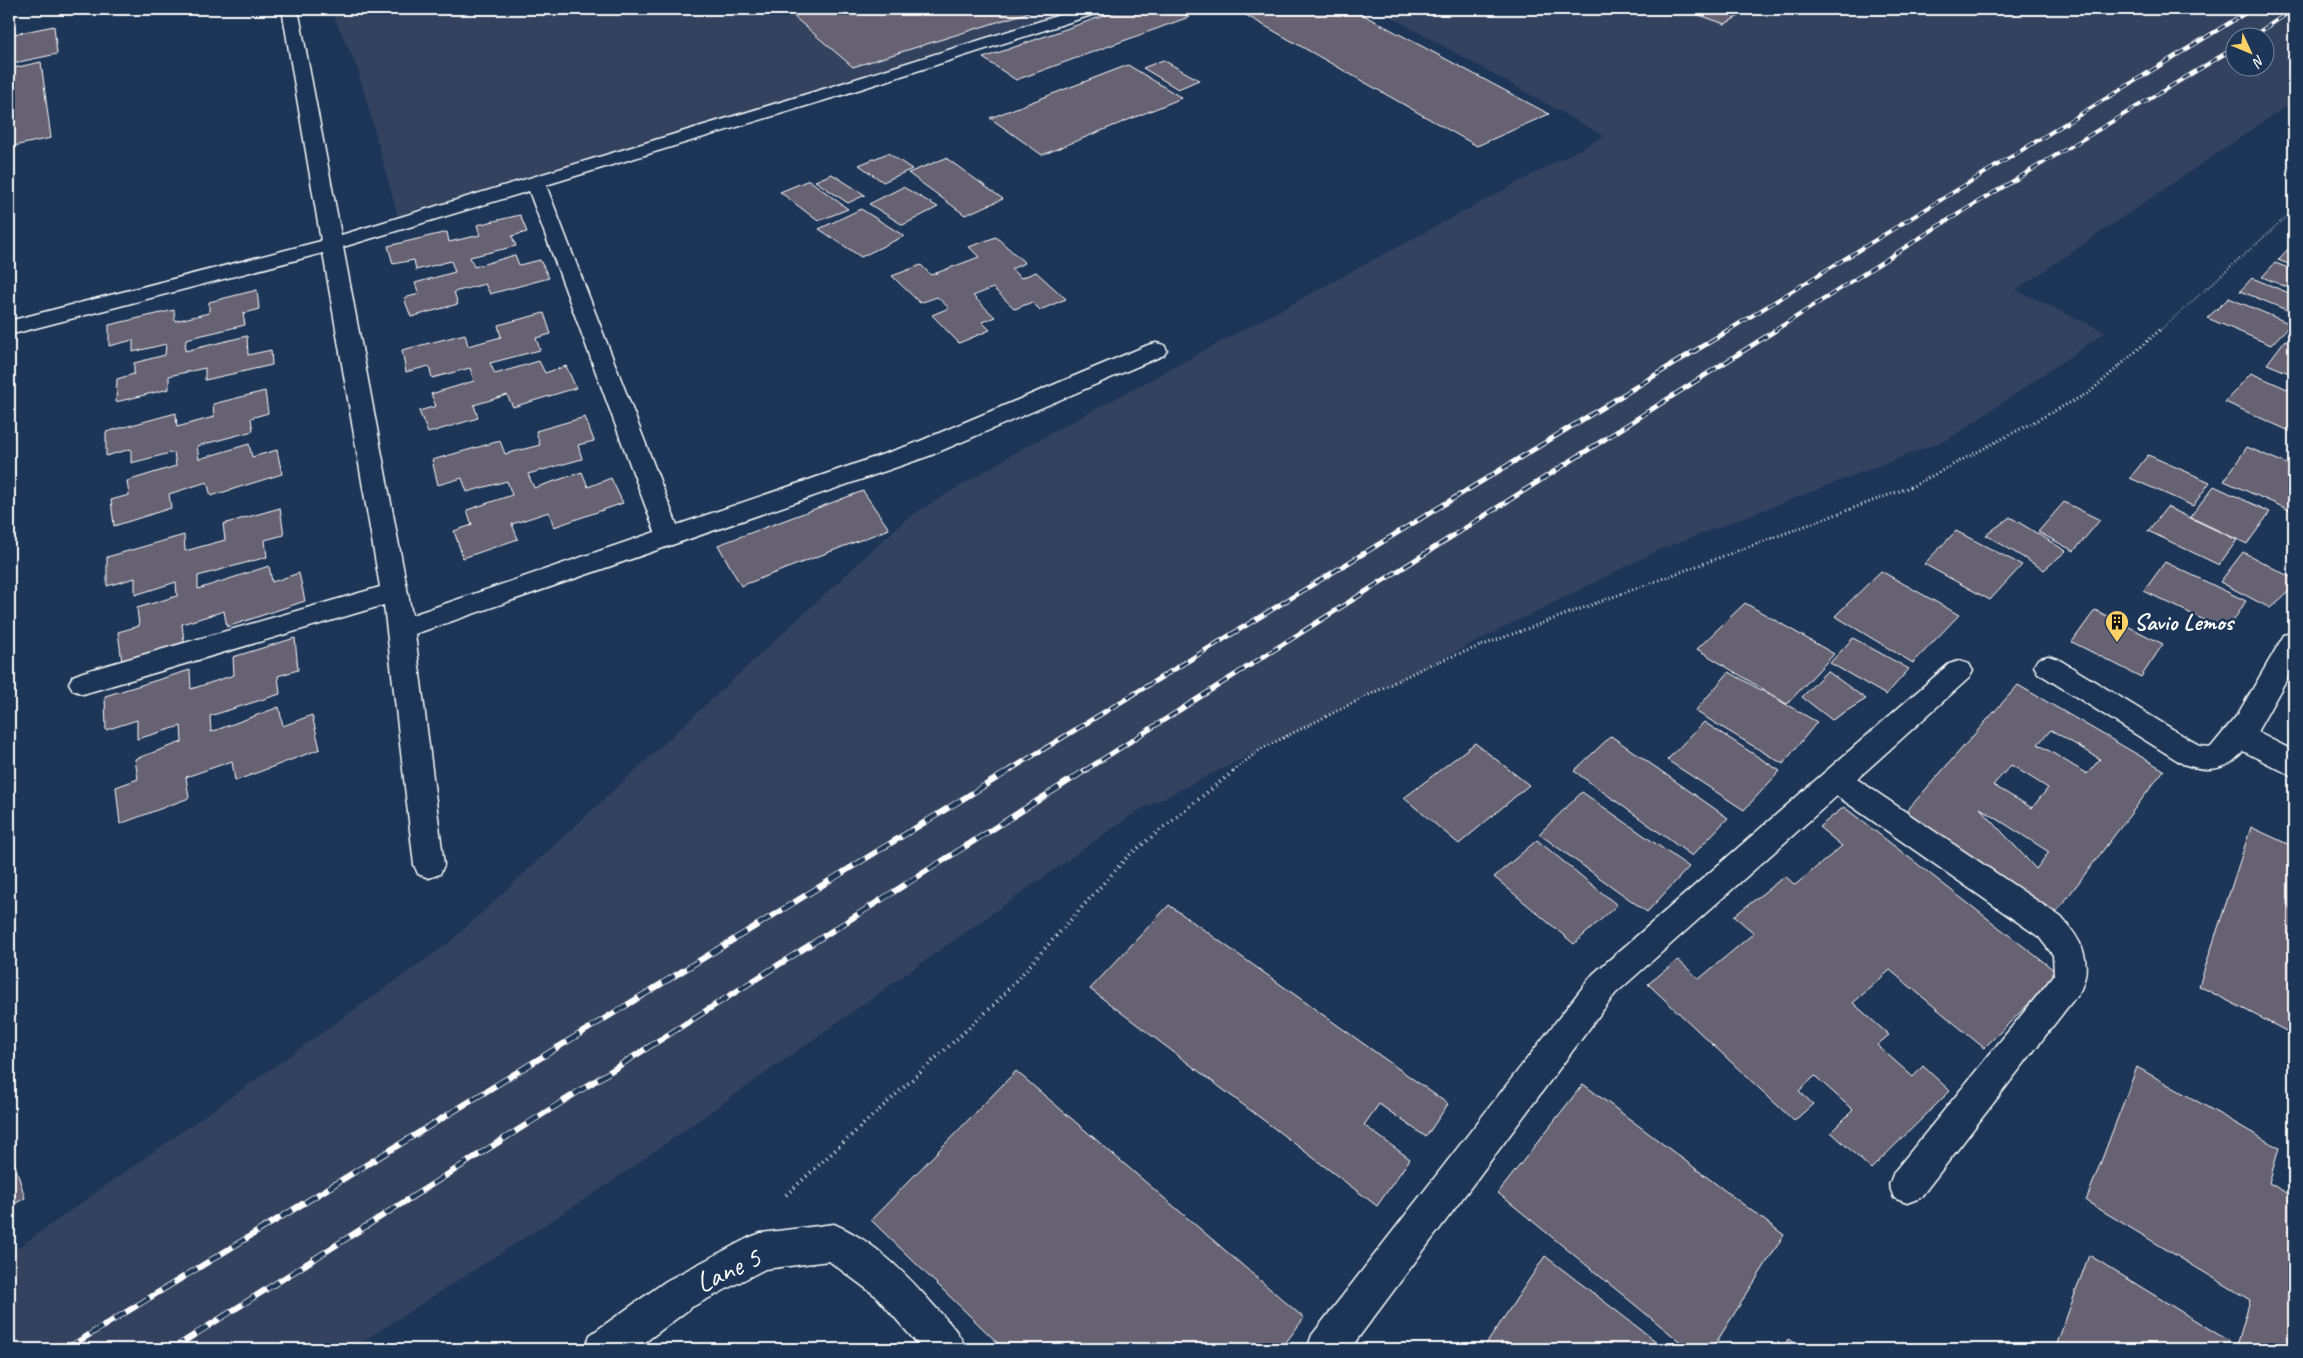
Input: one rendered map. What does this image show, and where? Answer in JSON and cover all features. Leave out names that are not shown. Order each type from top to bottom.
[{"type":"street","points":[[290,9],[395,592],[429,865]]},
{"type":"street","points":[[9,328],[332,244],[836,91],[1095,9]]},
{"type":"street","points":[[535,182],[669,537]]},
{"type":"street","points":[[401,629],[921,450],[1156,350]]},
{"type":"street","points":[[83,683],[395,592]]},
{"type":"street","points":[[2048,666],[2193,756],[2208,759],[2221,756],[2240,736],[2294,642]]},
{"type":"street","points":[[1326,1349],[1604,984],[1958,671]]},
{"type":"street","points":[[2240,736],[2294,765]]},
{"type":"street","points":[[1836,780],[2050,926],[2065,943],[2073,965],[2069,982],[1907,1185]]},
{"type":"street","name":"Lane 5","points":[[604,1349],[679,1294],[761,1251],[834,1242],[888,1283],[947,1349]]},
{"type":"path","points":[[782,1200],[995,1004],[1128,856],[1261,750],[1430,665],[1913,486],[2090,392],[2294,210]]},
{"type":"shaded area","points":[[330,9],[1080,9],[399,220],[357,67]]},
{"type":"shaded area","points":[[1377,9],[2294,9],[2294,101],[2016,290],[2106,332],[1949,439],[1659,550],[1136,812],[607,1185],[351,1349],[9,1349],[9,1254],[450,942],[907,518],[1025,447],[1604,136]]},
{"type":"building","points":[[1039,9],[853,67],[786,10]]},
{"type":"building","points":[[1123,9],[1174,9],[1189,17],[1016,80],[983,58]]},
{"type":"building","points":[[1235,9],[1352,9],[1549,114],[1477,146]]},
{"type":"building","points":[[1682,9],[1751,9],[1725,24]]},
{"type":"building","points":[[54,26],[57,54],[9,64],[9,35]]},
{"type":"building","points":[[1163,60],[1199,80],[1178,89],[1143,68]]},
{"type":"building","points":[[41,62],[51,138],[9,147],[9,69]]},
{"type":"building","points":[[1128,65],[1182,98],[1042,155],[990,118]]},
{"type":"building","points":[[888,153],[912,169],[883,182],[859,165]]},
{"type":"building","points":[[946,158],[1003,199],[965,215],[908,173]]},
{"type":"building","points":[[832,174],[865,195],[848,203],[815,181]]},
{"type":"building","points":[[809,180],[848,209],[818,221],[780,192]]},
{"type":"building","points":[[903,187],[938,207],[903,225],[869,204]]},
{"type":"building","points":[[861,209],[904,236],[861,257],[819,229]]},
{"type":"building","points":[[520,215],[527,232],[512,236],[516,246],[470,257],[474,267],[515,255],[519,265],[540,260],[549,278],[490,294],[485,284],[454,292],[458,304],[411,317],[404,298],[419,294],[415,283],[455,272],[451,261],[416,270],[414,260],[393,264],[388,246],[447,232],[449,242],[480,235],[477,225]]},
{"type":"building","points":[[996,237],[1025,263],[1011,269],[1021,278],[1036,272],[1066,299],[1040,310],[1032,302],[1015,309],[993,288],[973,296],[995,317],[982,322],[990,330],[959,343],[932,315],[949,308],[937,297],[920,303],[892,276],[921,265],[931,275],[979,257],[969,247]]},
{"type":"building","points":[[2288,249],[2294,252],[2294,266],[2278,260]]},
{"type":"building","points":[[2275,263],[2294,270],[2294,290],[2262,277]]},
{"type":"building","points":[[2252,278],[2294,295],[2294,313],[2240,291]]},
{"type":"building","points":[[257,290],[259,309],[243,314],[245,325],[186,339],[185,351],[247,336],[248,355],[271,350],[272,365],[205,380],[205,368],[169,376],[169,389],[116,402],[117,379],[134,374],[134,363],[165,355],[166,344],[133,352],[133,340],[109,346],[109,325],[174,310],[175,321],[209,313],[209,302]]},
{"type":"building","points":[[2229,298],[2291,324],[2271,345],[2207,318]]},
{"type":"building","points":[[544,313],[551,334],[536,338],[540,350],[490,363],[495,374],[539,361],[545,373],[566,366],[576,388],[513,407],[507,395],[474,405],[478,418],[428,433],[419,411],[436,406],[431,394],[474,381],[470,368],[432,378],[429,366],[406,372],[402,350],[465,334],[468,346],[501,337],[498,325]]},
{"type":"building","points":[[2285,340],[2294,344],[2294,375],[2267,364]]},
{"type":"building","points":[[2251,373],[2294,392],[2294,433],[2225,402]]},
{"type":"building","points":[[265,391],[268,413],[251,418],[253,431],[197,446],[199,459],[249,444],[252,457],[277,450],[282,474],[211,496],[207,482],[169,494],[171,508],[114,526],[111,500],[129,495],[127,481],[176,466],[174,452],[131,463],[131,449],[106,456],[106,432],[176,413],[177,427],[214,417],[213,404]]},
{"type":"building","points":[[585,417],[594,441],[578,445],[582,459],[528,474],[534,488],[582,472],[588,487],[611,478],[623,503],[554,527],[549,512],[512,524],[518,539],[463,558],[454,531],[472,525],[467,510],[512,495],[507,481],[467,492],[462,478],[438,485],[432,460],[500,441],[505,454],[540,445],[536,431]]},
{"type":"building","points":[[2247,447],[2294,467],[2294,512],[2224,481]]},
{"type":"building","points":[[2148,455],[2210,482],[2193,506],[2130,478]]},
{"type":"building","points":[[2214,486],[2270,512],[2247,544],[2190,517]]},
{"type":"building","points":[[863,491],[889,529],[741,586],[718,545]]},
{"type":"building","points":[[2064,502],[2100,520],[2074,551],[2038,532]]},
{"type":"building","points":[[2167,507],[2237,540],[2219,565],[2148,531]]},
{"type":"building","points":[[280,508],[284,535],[265,540],[267,557],[198,576],[198,589],[269,566],[272,582],[299,573],[305,601],[227,627],[224,611],[182,624],[184,642],[122,662],[118,632],[139,626],[137,608],[177,596],[176,582],[135,595],[135,578],[107,586],[107,557],[184,535],[185,551],[225,540],[223,524]]},
{"type":"building","points":[[2010,517],[2066,551],[2044,570],[1986,535]]},
{"type":"building","points":[[1956,531],[2022,565],[1990,600],[1924,564]]},
{"type":"building","points":[[2243,552],[2294,579],[2294,587],[2270,608],[2220,582]]},
{"type":"building","points":[[2165,562],[2246,601],[2227,631],[2144,591]]},
{"type":"building","points":[[1881,571],[1959,615],[1913,663],[1835,616]]},
{"type":"building","points":[[1745,603],[1834,654],[1787,704],[1697,649]]},
{"type":"building","name":"Savio Lemos","points":[[2095,610],[2163,644],[2141,677],[2072,642]]},
{"type":"building","points":[[295,638],[298,670],[278,676],[280,694],[210,716],[211,732],[279,707],[283,726],[312,715],[320,749],[235,781],[232,761],[186,777],[189,798],[120,824],[116,787],[138,779],[135,759],[182,742],[181,726],[137,739],[137,720],[106,730],[105,696],[190,670],[191,689],[234,675],[233,657]]},
{"type":"building","points":[[1853,638],[1909,669],[1886,695],[1830,663]]},
{"type":"building","points":[[1827,671],[1866,699],[1832,720],[1802,697]]},
{"type":"building","points":[[1729,672],[1817,722],[1783,764],[1695,711]]},
{"type":"building","points":[[2018,685],[2164,770],[2054,915],[1903,815]],"holes":[[[2051,730],[2100,759],[2087,774],[2038,744]],[[2011,765],[2048,788],[2032,808],[1993,785]],[[1980,808],[2049,852],[2036,869]]]},
{"type":"building","points":[[1704,722],[1780,771],[1744,810],[1667,760]]},
{"type":"building","points":[[1611,736],[1728,818],[1692,856],[1574,771]]},
{"type":"building","points":[[1475,743],[1529,785],[1459,844],[1404,798]]},
{"type":"building","points":[[1582,792],[1689,867],[1647,912],[1539,834]]},
{"type":"building","points":[[1844,807],[2059,974],[1984,1048],[1890,970],[1853,1003],[1889,1035],[1877,1045],[1913,1077],[1923,1066],[1950,1091],[1871,1169],[1831,1132],[1853,1110],[1815,1076],[1799,1091],[1813,1104],[1794,1121],[1648,984],[1678,960],[1699,979],[1754,933],[1734,916],[1785,876],[1795,885],[1842,846],[1819,827]]},
{"type":"building","points":[[2251,827],[2294,847],[2294,1035],[2199,986]]},
{"type":"building","points":[[1537,840],[1617,905],[1574,944],[1494,877]]},
{"type":"building","points":[[1169,905],[1448,1104],[1426,1137],[1379,1104],[1364,1125],[1410,1159],[1377,1206],[1090,989]]},
{"type":"building","points":[[2137,1067],[2279,1148],[2269,1183],[2294,1197],[2294,1349],[2055,1349],[2089,1255],[2237,1346],[2250,1300],[2086,1201]]},
{"type":"building","points":[[1016,1071],[1304,1318],[1281,1349],[1004,1349],[871,1220]]},
{"type":"building","points":[[1583,1084],[1784,1235],[1712,1349],[1689,1349],[1498,1193]]},
{"type":"building","points":[[9,1144],[25,1198],[9,1207]]},
{"type":"building","points":[[1545,1256],[1666,1349],[1483,1349]]},
{"type":"building","points":[[1788,1339],[1803,1349],[1783,1349]]},
{"type":"railway","points":[[1727,331],[2252,9]]},
{"type":"railway","points":[[2265,28],[2294,9]]},
{"type":"railway","points":[[1774,331],[1940,225],[2226,53]]},
{"type":"railway","points":[[1008,771],[1729,330]]},
{"type":"railway","points":[[1084,771],[1776,330]]},
{"type":"railway","points":[[66,1349],[1010,770]]},
{"type":"railway","points":[[172,1349],[1086,770]]},
{"type":"place","name":"Savio Lemos","points":[[2117,643]]}]
